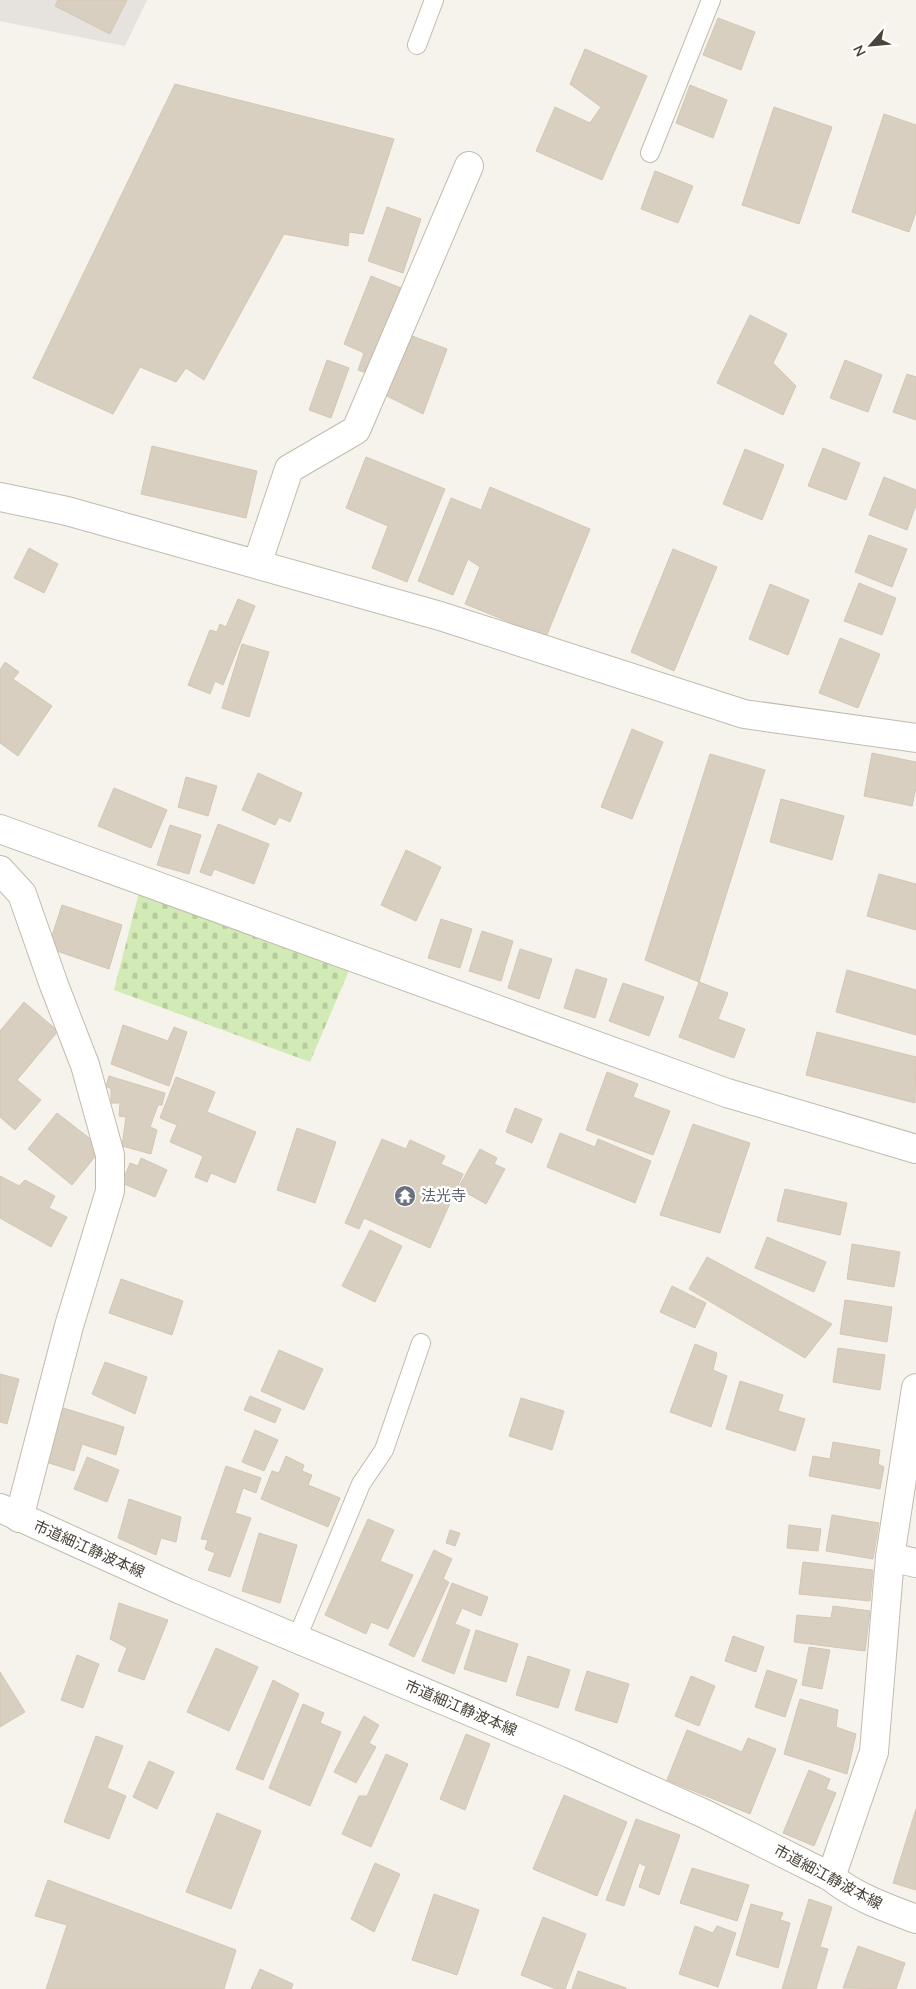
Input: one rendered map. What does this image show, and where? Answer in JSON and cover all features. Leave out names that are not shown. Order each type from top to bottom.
[{"type":"street","points":[[257,564],[289,469],[356,430],[470,166]]},
{"type":"street","points":[[0,497],[67,511],[440,616],[744,714],[916,738]]},
{"type":"street","points":[[0,829],[727,1093],[916,1149]]},
{"type":"street","points":[[0,870],[22,894],[85,1065],[110,1155],[110,1191],[10,1513]]},
{"type":"street","points":[[831,1877],[874,1752],[890,1556],[916,1388]]},
{"type":"street","name":"市道細江静波本線","points":[[10,1513],[181,1590],[298,1638],[696,1810],[831,1877],[851,1891],[886,1908],[916,1919]]},
{"type":"street","points":[[890,1556],[916,1563]]},
{"type":"lane","points":[[417,45],[434,0]]},
{"type":"lane","points":[[650,153],[711,0]]},
{"type":"lane","points":[[298,1638],[360,1484],[384,1450],[421,1343]]},
{"type":"shaded area","points":[[0,0],[147,0],[125,46],[0,21]]},
{"type":"green space","points":[[142,881],[351,966],[310,1062],[114,990]]},
{"type":"building","points":[[58,0],[127,0],[110,34],[55,6]]},
{"type":"building","points":[[718,18],[755,32],[741,70],[703,55]]},
{"type":"building","points":[[585,49],[647,76],[602,180],[536,151],[555,107],[590,123],[601,107],[570,84]]},
{"type":"building","points":[[175,84],[394,139],[363,234],[349,232],[348,246],[284,234],[204,380],[186,368],[176,382],[140,367],[113,414],[33,378]]},
{"type":"building","points":[[690,85],[727,100],[713,138],[676,123]]},
{"type":"building","points":[[774,107],[832,127],[799,224],[742,205]]},
{"type":"building","points":[[884,114],[916,125],[916,212],[909,232],[852,212]]},
{"type":"building","points":[[655,171],[693,186],[678,223],[641,209]]},
{"type":"building","points":[[387,207],[421,219],[403,273],[368,261]]},
{"type":"building","points":[[371,276],[406,290],[372,375],[358,370],[364,353],[344,344]]},
{"type":"building","points":[[750,315],[787,334],[773,363],[796,386],[783,415],[717,383]]},
{"type":"building","points":[[412,336],[447,349],[423,414],[385,395]]},
{"type":"building","points":[[327,360],[349,368],[331,418],[309,410]]},
{"type":"building","points":[[845,360],[882,375],[868,412],[830,398]]},
{"type":"building","points":[[907,374],[916,377],[916,420],[893,412]]},
{"type":"building","points":[[152,446],[257,471],[246,518],[141,494]]},
{"type":"building","points":[[823,448],[860,463],[846,500],[808,486]]},
{"type":"building","points":[[745,449],[784,465],[762,520],[723,504]]},
{"type":"building","points":[[366,457],[445,489],[407,582],[372,568],[388,526],[346,508]]},
{"type":"building","points":[[884,477],[916,490],[916,505],[907,530],[869,515]]},
{"type":"building","points":[[490,487],[590,529],[546,637],[465,604],[480,567],[468,559],[453,595],[418,581],[451,498],[481,510]]},
{"type":"building","points":[[869,535],[907,549],[892,587],[855,572]]},
{"type":"building","points":[[29,548],[58,564],[44,593],[14,578]]},
{"type":"building","points":[[673,549],[717,567],[674,671],[631,652]]},
{"type":"building","points":[[859,583],[896,598],[882,635],[844,621]]},
{"type":"building","points":[[770,584],[809,600],[788,655],[749,639]]},
{"type":"building","points":[[238,599],[255,606],[223,685],[215,681],[210,694],[188,685],[210,630],[217,632],[220,624],[226,627]]},
{"type":"building","points":[[840,638],[880,654],[858,708],[819,693]]},
{"type":"building","points":[[242,644],[269,652],[249,717],[222,708]]},
{"type":"building","points":[[5,662],[19,672],[13,679],[52,706],[18,756],[0,743],[0,670]]},
{"type":"building","points":[[632,729],[663,742],[632,819],[601,807]]},
{"type":"building","points":[[872,753],[916,762],[916,788],[912,806],[864,796]]},
{"type":"building","points":[[710,754],[765,770],[699,982],[645,960]]},
{"type":"building","points":[[258,773],[302,793],[290,822],[279,817],[275,825],[242,810]]},
{"type":"building","points":[[186,777],[217,786],[208,816],[178,807]]},
{"type":"building","points":[[114,788],[167,810],[151,848],[98,826]]},
{"type":"building","points":[[781,799],[844,816],[832,860],[770,842]]},
{"type":"building","points":[[218,824],[269,844],[254,884],[214,869],[211,876],[200,872]]},
{"type":"building","points":[[170,825],[201,835],[189,874],[157,865]]},
{"type":"building","points":[[406,850],[441,867],[416,921],[381,905]]},
{"type":"building","points":[[879,874],[916,884],[916,930],[867,916]]},
{"type":"building","points":[[62,905],[122,925],[109,969],[48,948]]},
{"type":"building","points":[[441,919],[472,929],[460,968],[428,958]]},
{"type":"building","points":[[482,931],[513,941],[501,981],[469,971]]},
{"type":"building","points":[[520,949],[552,959],[539,999],[508,988]]},
{"type":"building","points":[[576,969],[607,979],[595,1018],[564,1008]]},
{"type":"building","points":[[847,970],[916,990],[916,1035],[836,1012]]},
{"type":"building","points":[[699,982],[728,993],[718,1019],[745,1029],[734,1058],[679,1037]]},
{"type":"building","points":[[623,983],[664,997],[649,1036],[609,1021]]},
{"type":"building","points":[[24,1002],[58,1031],[17,1080],[41,1100],[15,1130],[0,1117],[0,1031]]},
{"type":"building","points":[[123,1025],[168,1041],[174,1027],[187,1032],[169,1086],[111,1064]]},
{"type":"building","points":[[817,1032],[916,1057],[915,1103],[806,1075]]},
{"type":"building","points":[[607,1072],[638,1084],[633,1097],[670,1111],[653,1155],[586,1130]]},
{"type":"building","points":[[109,1076],[165,1093],[162,1105],[158,1105],[150,1127],[157,1130],[151,1154],[122,1146],[126,1117],[119,1116],[120,1103],[111,1103],[111,1089],[106,1086]]},
{"type":"building","points":[[176,1077],[215,1092],[207,1112],[256,1132],[235,1183],[211,1173],[207,1182],[195,1177],[203,1156],[170,1142],[177,1125],[160,1118]]},
{"type":"building","points":[[515,1108],[542,1119],[532,1143],[506,1132]]},
{"type":"building","points":[[57,1113],[102,1148],[72,1185],[28,1149]]},
{"type":"building","points":[[693,1124],[750,1143],[720,1233],[660,1215]]},
{"type":"building","points":[[297,1128],[336,1142],[315,1203],[277,1190]]},
{"type":"building","points":[[560,1133],[595,1147],[598,1139],[651,1161],[635,1203],[547,1167]]},
{"type":"building","name":"法光寺","points":[[382,1139],[406,1149],[410,1140],[445,1156],[441,1164],[463,1174],[430,1248],[364,1218],[359,1229],[345,1223]]},
{"type":"building","points":[[480,1149],[497,1158],[494,1164],[505,1169],[486,1204],[458,1188]]},
{"type":"building","points":[[141,1158],[167,1170],[155,1197],[122,1183],[130,1163],[138,1166]]},
{"type":"building","points":[[0,1176],[19,1186],[25,1180],[55,1196],[49,1208],[67,1217],[51,1247],[0,1218]]},
{"type":"building","points":[[785,1189],[847,1203],[840,1235],[777,1221]]},
{"type":"building","points":[[370,1230],[402,1246],[375,1302],[342,1286]]},
{"type":"building","points":[[767,1237],[826,1262],[814,1292],[755,1268]]},
{"type":"building","points":[[852,1244],[900,1252],[894,1287],[847,1279]]},
{"type":"building","points":[[707,1257],[832,1324],[805,1358],[689,1289]]},
{"type":"building","points":[[121,1279],[183,1301],[172,1335],[109,1313]]},
{"type":"building","points":[[672,1286],[706,1303],[695,1328],[660,1312]]},
{"type":"building","points":[[845,1300],[892,1307],[887,1342],[840,1334]]},
{"type":"building","points":[[695,1344],[717,1353],[713,1370],[727,1376],[711,1427],[670,1412]]},
{"type":"building","points":[[838,1348],[885,1355],[880,1390],[833,1382]]},
{"type":"building","points":[[279,1350],[323,1369],[304,1410],[261,1391]]},
{"type":"building","points":[[105,1362],[147,1377],[135,1414],[92,1394]]},
{"type":"building","points":[[0,1374],[19,1379],[7,1424],[0,1422]]},
{"type":"building","points":[[740,1381],[783,1395],[778,1411],[805,1419],[795,1451],[726,1429]]},
{"type":"building","points":[[250,1396],[281,1409],[275,1423],[244,1410]]},
{"type":"building","points":[[521,1398],[564,1411],[552,1450],[509,1436]]},
{"type":"building","points":[[57,1406],[124,1427],[116,1455],[82,1444],[74,1471],[40,1460]]},
{"type":"building","points":[[255,1430],[278,1440],[264,1471],[242,1462]]},
{"type":"building","points":[[833,1442],[880,1450],[878,1464],[884,1467],[880,1489],[809,1476],[813,1456],[830,1459]]},
{"type":"building","points":[[286,1456],[304,1465],[302,1471],[312,1475],[308,1485],[340,1498],[328,1527],[261,1499],[272,1471],[279,1473]]},
{"type":"building","points":[[87,1457],[119,1470],[107,1502],[74,1489]]},
{"type":"building","points":[[226,1466],[261,1478],[256,1493],[243,1488],[235,1513],[251,1518],[230,1577],[208,1570],[215,1553],[205,1549],[208,1540],[201,1539]]},
{"type":"building","points":[[129,1499],[181,1517],[176,1542],[161,1538],[156,1555],[118,1538]]},
{"type":"building","points":[[832,1515],[879,1523],[873,1559],[826,1551]]},
{"type":"building","points":[[368,1519],[394,1530],[380,1561],[413,1575],[388,1629],[371,1622],[366,1634],[325,1615]]},
{"type":"building","points":[[789,1525],[821,1529],[818,1551],[787,1548]]},
{"type":"building","points":[[450,1530],[460,1533],[455,1546],[446,1543]]},
{"type":"building","points":[[259,1533],[297,1545],[280,1603],[242,1591]]},
{"type":"building","points":[[434,1550],[452,1559],[443,1579],[449,1582],[414,1657],[389,1645]]},
{"type":"building","points":[[803,1562],[873,1570],[870,1601],[799,1594]]},
{"type":"building","points":[[452,1583],[488,1597],[481,1616],[462,1608],[455,1624],[470,1630],[454,1674],[422,1661]]},
{"type":"building","points":[[119,1603],[168,1620],[144,1680],[118,1671],[127,1648],[110,1639]]},
{"type":"building","points":[[833,1606],[870,1611],[865,1651],[794,1642],[797,1615],[831,1618]]},
{"type":"building","points":[[476,1630],[518,1644],[506,1682],[464,1669]]},
{"type":"building","points":[[733,1636],[764,1647],[756,1672],[725,1661]]},
{"type":"building","points":[[809,1647],[830,1650],[822,1689],[802,1685]]},
{"type":"building","points":[[216,1648],[258,1667],[229,1731],[187,1712]]},
{"type":"building","points":[[77,1655],[99,1664],[83,1708],[61,1700]]},
{"type":"building","points":[[528,1656],[570,1670],[558,1708],[516,1695]]},
{"type":"building","points":[[767,1670],[797,1680],[785,1717],[755,1707]]},
{"type":"building","points":[[587,1671],[629,1684],[617,1723],[575,1710]]},
{"type":"building","points":[[0,1672],[25,1712],[0,1727]]},
{"type":"building","points":[[691,1676],[715,1686],[699,1726],[675,1716]]},
{"type":"building","points":[[273,1680],[299,1694],[263,1780],[236,1769]]},
{"type":"building","points":[[800,1699],[838,1710],[836,1727],[856,1734],[847,1774],[784,1754]]},
{"type":"building","points":[[303,1704],[324,1713],[320,1723],[341,1732],[310,1806],[269,1788]]},
{"type":"building","points":[[364,1716],[379,1725],[369,1743],[376,1747],[356,1783],[334,1772]]},
{"type":"building","points":[[687,1730],[742,1752],[748,1738],[776,1749],[750,1814],[667,1780]]},
{"type":"building","points":[[466,1734],[490,1744],[465,1810],[440,1799]]},
{"type":"building","points":[[96,1736],[123,1746],[107,1788],[126,1796],[109,1839],[64,1822]]},
{"type":"building","points":[[386,1754],[408,1764],[371,1847],[342,1834],[359,1796],[367,1796]]},
{"type":"building","points":[[149,1761],[174,1772],[157,1809],[133,1797]]},
{"type":"building","points":[[809,1770],[830,1779],[826,1789],[836,1793],[814,1846],[783,1833]]},
{"type":"building","points":[[564,1795],[627,1822],[597,1896],[533,1869]]},
{"type":"building","points":[[916,1809],[916,1890],[893,1883]]},
{"type":"building","points":[[217,1813],[261,1831],[231,1909],[186,1892]]},
{"type":"building","points":[[636,1819],[680,1835],[659,1895],[639,1887],[646,1866],[639,1863],[624,1906],[606,1900]]},
{"type":"building","points":[[375,1863],[400,1874],[374,1932],[351,1919]]},
{"type":"building","points":[[692,1868],[749,1885],[737,1921],[680,1903]]},
{"type":"building","points":[[48,1880],[236,1950],[224,1989],[46,1989],[67,1925],[35,1916]]},
{"type":"building","points":[[434,1894],[479,1910],[457,1975],[412,1960]]},
{"type":"building","points":[[809,1899],[832,1907],[820,1947],[828,1949],[816,1989],[782,1989]]},
{"type":"building","points":[[751,1904],[783,1913],[780,1920],[790,1923],[778,1968],[736,1955]]},
{"type":"building","points":[[543,1917],[586,1934],[565,1989],[556,1989],[521,1975]]},
{"type":"building","points":[[695,1926],[713,1933],[717,1926],[736,1933],[718,1987],[679,1974]]},
{"type":"building","points":[[858,1946],[905,1963],[896,1989],[843,1988]]},
{"type":"building","points":[[260,1969],[293,1984],[291,1989],[251,1989]]},
{"type":"building","points":[[578,1971],[626,1988],[626,1989],[572,1989]]},
{"type":"place","name":"法光寺","points":[[405,1196]]}]
